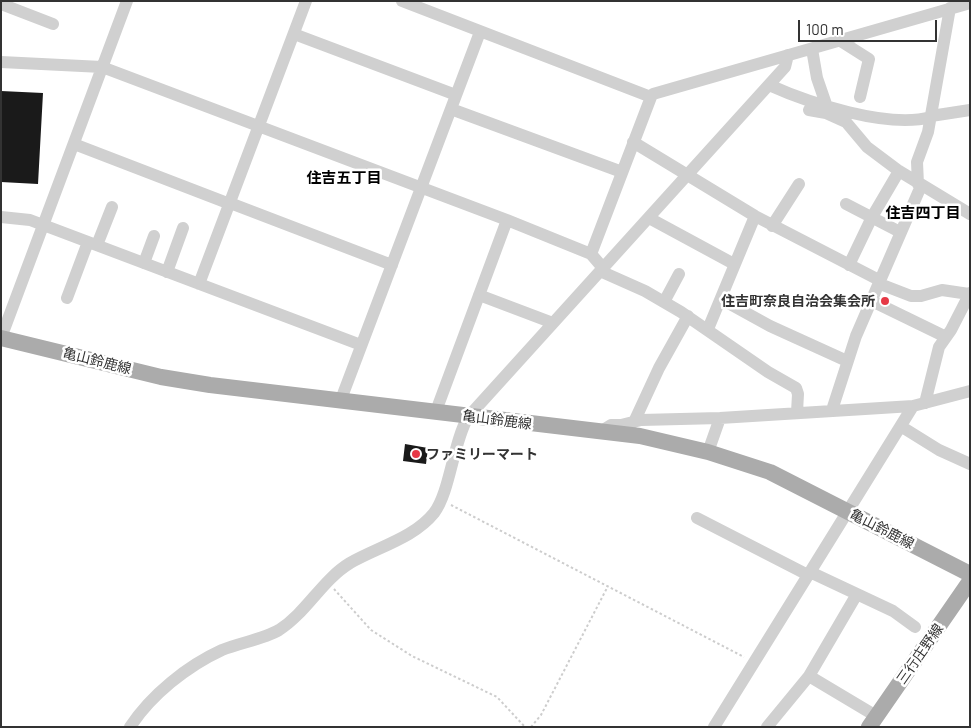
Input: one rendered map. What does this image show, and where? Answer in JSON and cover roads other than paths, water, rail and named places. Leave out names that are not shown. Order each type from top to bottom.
[{"type":"main road","name":"亀山鈴鹿線","points":[[1,338],[161,377],[340,402],[436,411],[468,417],[640,436],[708,452],[770,472],[970,574]]},
{"type":"main road","name":"三行庄野線","points":[[873,721],[970,581]]},
{"type":"street","points":[[1,338],[127,1]]},
{"type":"street","points":[[199,284],[306,1]]},
{"type":"street","points":[[402,1],[651,97]]},
{"type":"street","points":[[591,254],[653,94],[970,3]]},
{"type":"street","points":[[1,4],[53,24]]},
{"type":"street","points":[[832,410],[847,361],[920,185],[917,162],[931,116],[950,8]]},
{"type":"street","points":[[340,402],[480,32]]},
{"type":"street","points":[[294,34],[456,95]]},
{"type":"street","points":[[839,40],[869,59],[860,97]]},
{"type":"street","points":[[812,49],[817,78],[826,110]]},
{"type":"street","points":[[130,727],[144,707],[187,671],[222,650],[277,631],[297,616],[328,581],[352,562],[420,527],[435,511],[461,430],[468,417],[785,67],[788,55]]},
{"type":"street","points":[[1,62],[102,67],[507,220],[591,254],[601,270],[688,316],[768,372],[796,388],[798,394],[797,412]]},
{"type":"street","points":[[769,85],[826,110],[846,122],[867,147],[899,171],[970,214]]},
{"type":"street","points":[[451,109],[622,172]]},
{"type":"street","points":[[809,110],[826,110],[915,122],[931,116],[970,110]]},
{"type":"street","points":[[633,142],[754,216],[879,282],[911,296],[921,296],[942,290],[969,294],[939,347],[919,404],[902,427],[714,727]]},
{"type":"street","points":[[74,144],[392,265]]},
{"type":"street","points":[[849,265],[872,217],[899,171]]},
{"type":"street","points":[[772,226],[799,184]]},
{"type":"street","points":[[846,204],[900,232]]},
{"type":"street","points":[[66,298],[112,207]]},
{"type":"street","points":[[708,329],[754,216]]},
{"type":"street","points":[[1,217],[30,220],[361,345]]},
{"type":"street","points":[[649,218],[734,264]]},
{"type":"street","points":[[436,411],[507,220]]},
{"type":"street","points":[[167,272],[183,228]]},
{"type":"street","points":[[144,263],[154,236]]},
{"type":"street","points":[[664,302],[679,274]]},
{"type":"street","points":[[479,295],[552,323]]},
{"type":"street","points":[[721,299],[770,326],[847,361]]},
{"type":"street","points":[[872,301],[946,337]]},
{"type":"street","points":[[634,422],[659,368],[688,316]]},
{"type":"street","points":[[601,431],[611,425],[641,420],[720,418],[919,404],[970,391]]},
{"type":"street","points":[[708,452],[720,418]]},
{"type":"street","points":[[902,427],[939,450],[970,464]]},
{"type":"street","points":[[697,518],[809,574],[893,611],[916,626]]},
{"type":"street","points":[[767,727],[810,676],[858,594]]},
{"type":"street","points":[[810,676],[873,721]]},
{"type":"place","name":"住吉町奈良自治会集会所","points":[[885,301]]},
{"type":"place","name":"ファミリーマート","points":[[416,454]]},
{"type":"district","name":"住吉五丁目","points":[[344,178]]},
{"type":"district","name":"住吉四丁目","points":[[923,213]]}]
